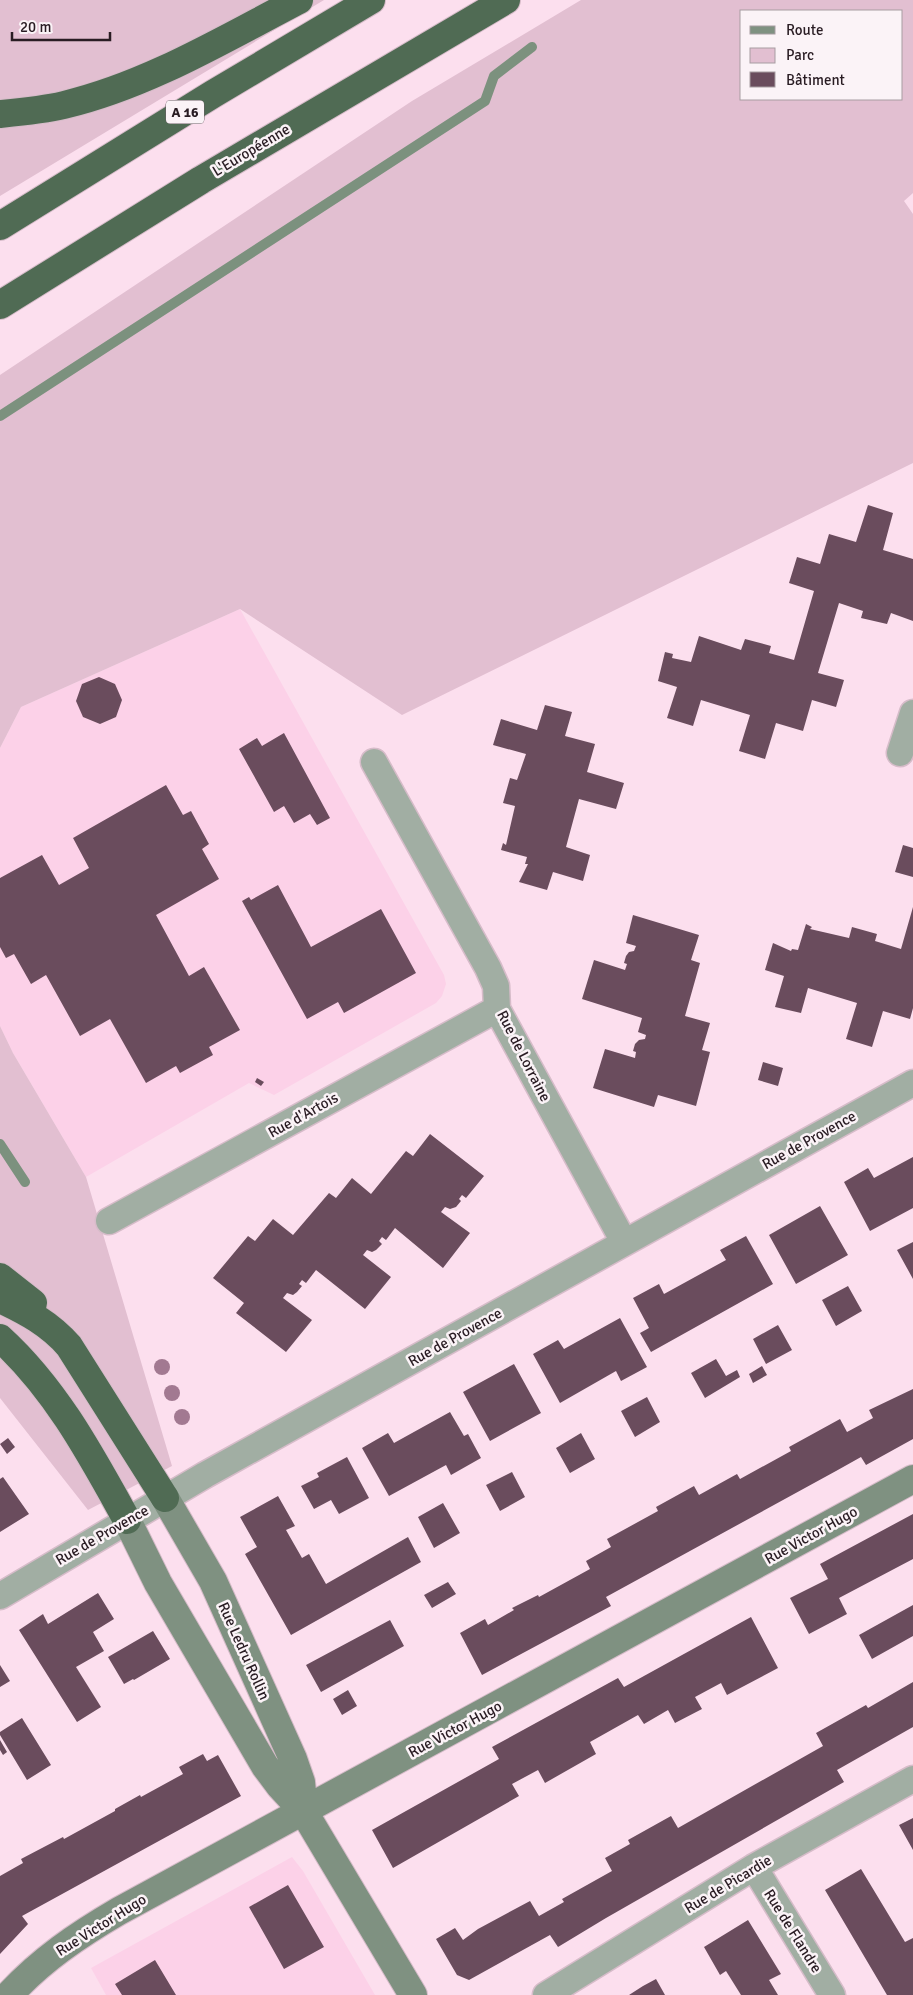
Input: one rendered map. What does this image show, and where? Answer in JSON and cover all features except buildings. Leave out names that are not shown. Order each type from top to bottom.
[{"type":"highway","points":[[0,114],[64,105],[125,86],[194,55],[299,0]]},
{"type":"highway","name":"A 16","points":[[0,226],[371,0]]},
{"type":"highway","name":"L'Européenne","points":[[0,305],[209,174],[506,0]]},
{"type":"highway","points":[[0,1277],[48,1317],[69,1346],[165,1498]]},
{"type":"highway","points":[[0,1299],[44,1323],[69,1346]]},
{"type":"highway","points":[[0,1338],[35,1374],[66,1416],[87,1447],[127,1520]]},
{"type":"street","points":[[900,753],[913,713]]},
{"type":"street","name":"Rue de Lorraine","points":[[374,762],[488,968],[496,986],[497,1009],[624,1242]]},
{"type":"street","name":"Rue d'Artois","points":[[108,1221],[497,1009]]},
{"type":"street","name":"Rue de Provence","points":[[0,1596],[165,1498],[913,1083]]},
{"type":"street","name":"Rue Victor Hugo","points":[[9,1995],[45,1960],[81,1934],[913,1479]]},
{"type":"street","name":"Rue Ledru Rollin","points":[[165,1498],[213,1581],[288,1747],[301,1782],[304,1812]]},
{"type":"street","name":"Rue Ledru Rollin","points":[[127,1520],[158,1583],[265,1766],[304,1812],[413,1995]]},
{"type":"street","name":"Rue de Picardie","points":[[546,1995],[754,1867],[913,1779]]},
{"type":"street","name":"Rue de Flandre","points":[[754,1867],[832,1995]]},
{"type":"shaded area","points":[[240,609],[444,975],[446,984],[442,996],[436,1003],[274,1095],[249,1083],[86,1177],[13,1053],[0,1026],[0,748],[21,707]]},
{"type":"shaded area","points":[[292,1857],[303,1871],[375,1995],[106,1995],[91,1968]]},
{"type":"green space","points":[[0,0],[324,0],[0,196]]},
{"type":"green space","points":[[581,0],[913,0],[913,193],[904,201],[913,214],[913,463],[402,715],[240,609],[21,707],[0,748],[0,375],[412,101]]},
{"type":"green space","points":[[0,1026],[13,1053],[86,1177],[172,1466],[88,1510],[0,1398]]},
{"type":"waterway","points":[[0,416],[485,101],[494,76],[532,47]]},
{"type":"waterway","points":[[0,1144],[25,1182]]}]
